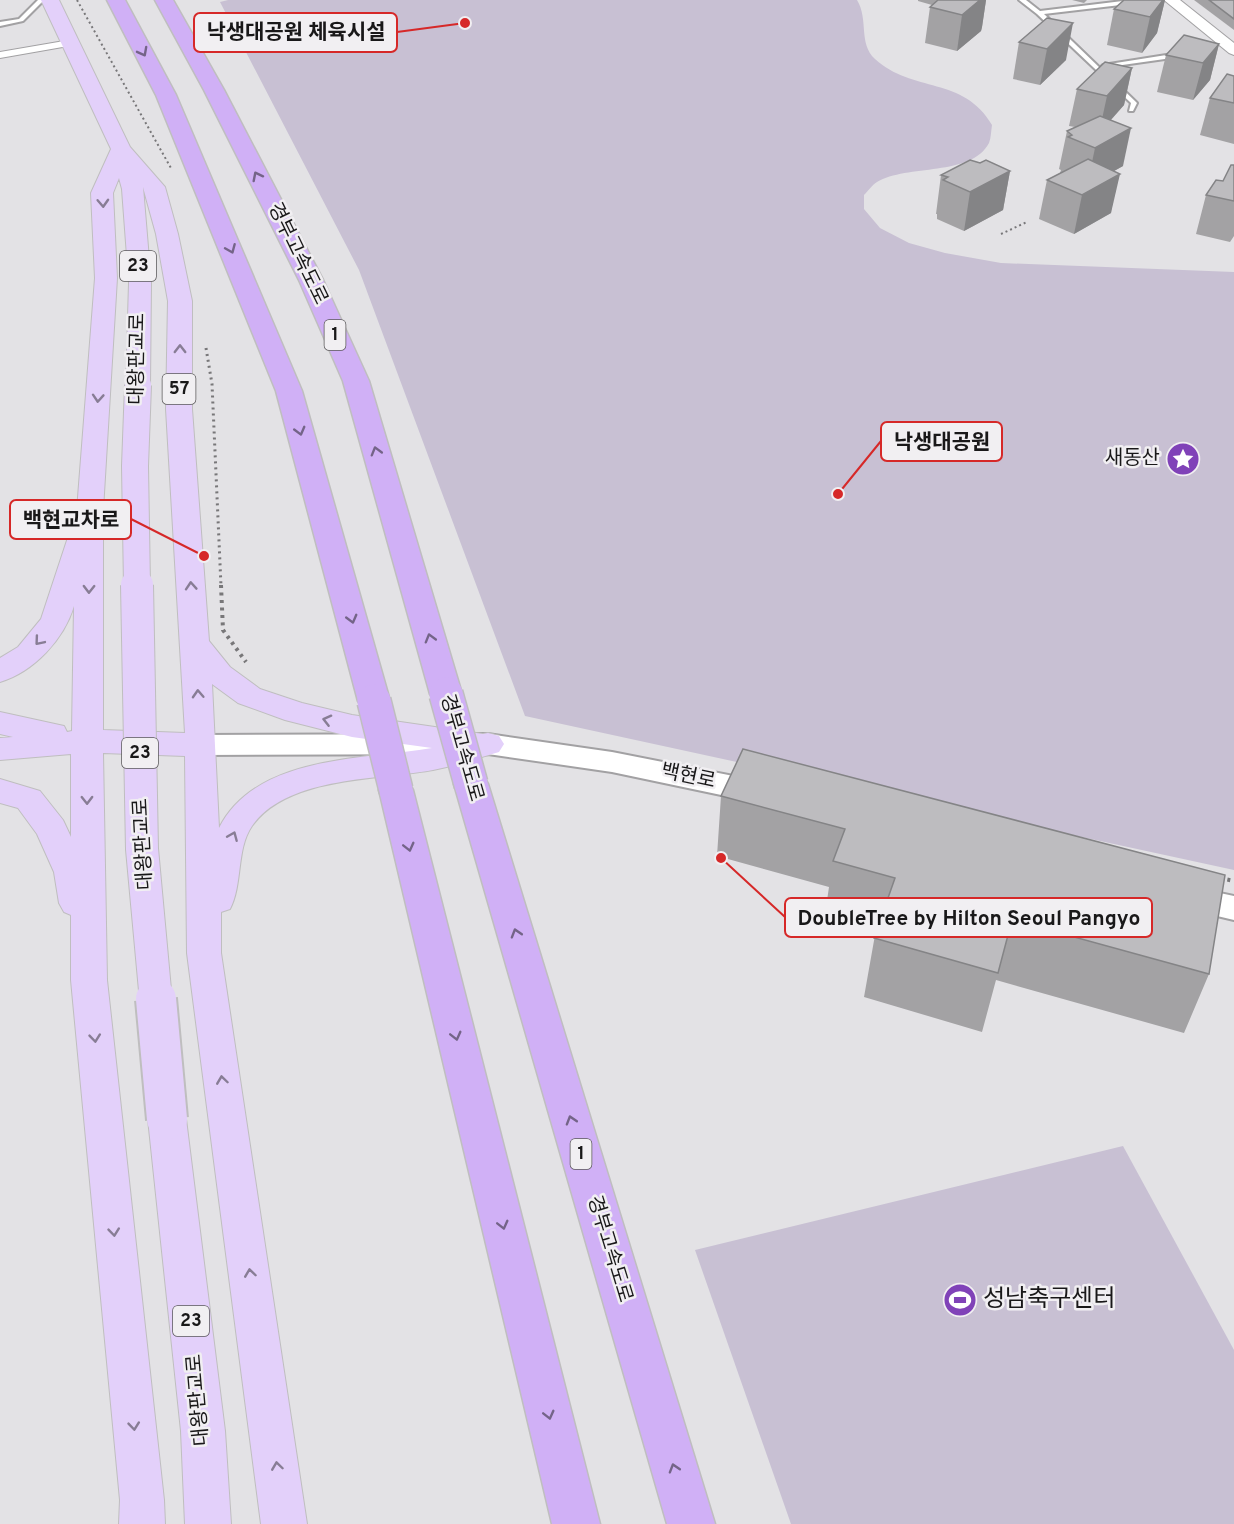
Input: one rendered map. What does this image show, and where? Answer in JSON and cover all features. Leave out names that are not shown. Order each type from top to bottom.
[{"type":"highway","points":[[116,0],[166,95],[289,392],[374,701],[576,1524]]},
{"type":"highway","name":"경부고속도로","points":[[164,0],[214,90],[311,280],[356,381],[471,784],[691,1524]]},
{"type":"main road","name":"대왕판교로","points":[[50,0],[121,148],[133,189],[140,283],[135,466],[142,849],[167,1119],[203,1431],[208,1524]]},
{"type":"main road","points":[[89,980],[87,741],[90,510],[106,278],[102,193],[121,148]]},
{"type":"main road","name":"57","points":[[121,148],[154,188],[167,234],[180,301],[179,409],[201,745]]},
{"type":"main road","points":[[0,672],[28,654],[55,622],[90,510]]},
{"type":"main road","points":[[195,644],[219,674],[249,696],[287,709],[352,726],[488,744]]},
{"type":"main road","points":[[0,723],[87,741]]},
{"type":"main road","points":[[0,749],[87,741],[201,745],[204,953],[284,1524]]},
{"type":"main road","points":[[204,953],[220,894],[224,858],[241,817],[261,797],[306,778],[429,759],[488,744]]},
{"type":"main road","name":"백현로","points":[[201,745],[488,744],[685,775],[794,800]]},
{"type":"main road","points":[[0,791],[29,799],[51,829],[71,873],[89,980],[142,1500],[142,1524]]},
{"type":"main road","points":[[1159,892],[1234,908]]},
{"type":"street","points":[[1171,0],[1228,49]]},
{"type":"street","points":[[0,55],[70,43]]},
{"type":"lane","points":[[0,24],[21,20],[41,0]]},
{"type":"lane","points":[[1022,0],[1039,13],[1134,103],[1131,110]]},
{"type":"lane","points":[[1039,13],[1146,0]]},
{"type":"lane","points":[[1097,68],[1186,54]]},
{"type":"path","points":[[77,0],[174,174]]},
{"type":"path","points":[[1002,234],[1027,222]]},
{"type":"path","points":[[204,338],[212,384],[223,630],[251,669]]},
{"type":"path","points":[[1211,876],[1234,881]]},
{"type":"shaded area","points":[[228,0],[857,0],[861,8],[867,46],[875,59],[905,77],[967,99],[980,109],[992,125],[989,143],[980,154],[968,161],[954,166],[905,173],[873,185],[864,195],[864,209],[880,228],[909,243],[945,253],[1001,263],[1234,272],[1234,870],[525,716],[359,270],[220,2]]},
{"type":"shaded area","name":"성남축구센터","points":[[1123,1146],[1234,1350],[1234,1524],[791,1524],[695,1250]]},
{"type":"building","points":[[938,0],[980,0],[962,15],[930,7]]},
{"type":"building","points":[[1124,0],[1163,0],[1150,17],[1114,9]]},
{"type":"building","points":[[1209,0],[1234,0],[1234,19]]},
{"type":"building","points":[[1047,18],[1073,23],[1047,49],[1019,42]]},
{"type":"building","points":[[1184,35],[1219,44],[1203,63],[1166,55]]},
{"type":"building","points":[[1105,62],[1132,68],[1107,96],[1077,89]]},
{"type":"building","points":[[1227,74],[1234,76],[1234,103],[1210,98]]},
{"type":"building","points":[[1100,116],[1131,128],[1095,148],[1068,137],[1072,135],[1067,131]]},
{"type":"building","points":[[1088,159],[1120,174],[1082,195],[1047,180]]},
{"type":"building","points":[[970,160],[980,163],[986,160],[1010,171],[970,192],[943,180],[948,177],[941,175]]},
{"type":"building","points":[[1231,165],[1234,165],[1234,201],[1206,195],[1216,180],[1223,181]]},
{"type":"building","points":[[743,749],[1225,875],[1209,974],[1012,920],[998,973],[874,938],[895,878],[833,861],[845,829],[721,796]]},
{"type":"place","name":"낙생대공원 체육시설","points":[[465,23]]},
{"type":"place","name":"새동산","points":[[1183,459]]},
{"type":"place","name":"낙생대공원","points":[[838,494]]},
{"type":"place","name":"백현교차로","points":[[204,556]]},
{"type":"place","name":"DoubleTree by Hilton Seoul Pangyo","points":[[721,858]]},
{"type":"place","name":"성남축구센터","points":[[960,1300]]}]
